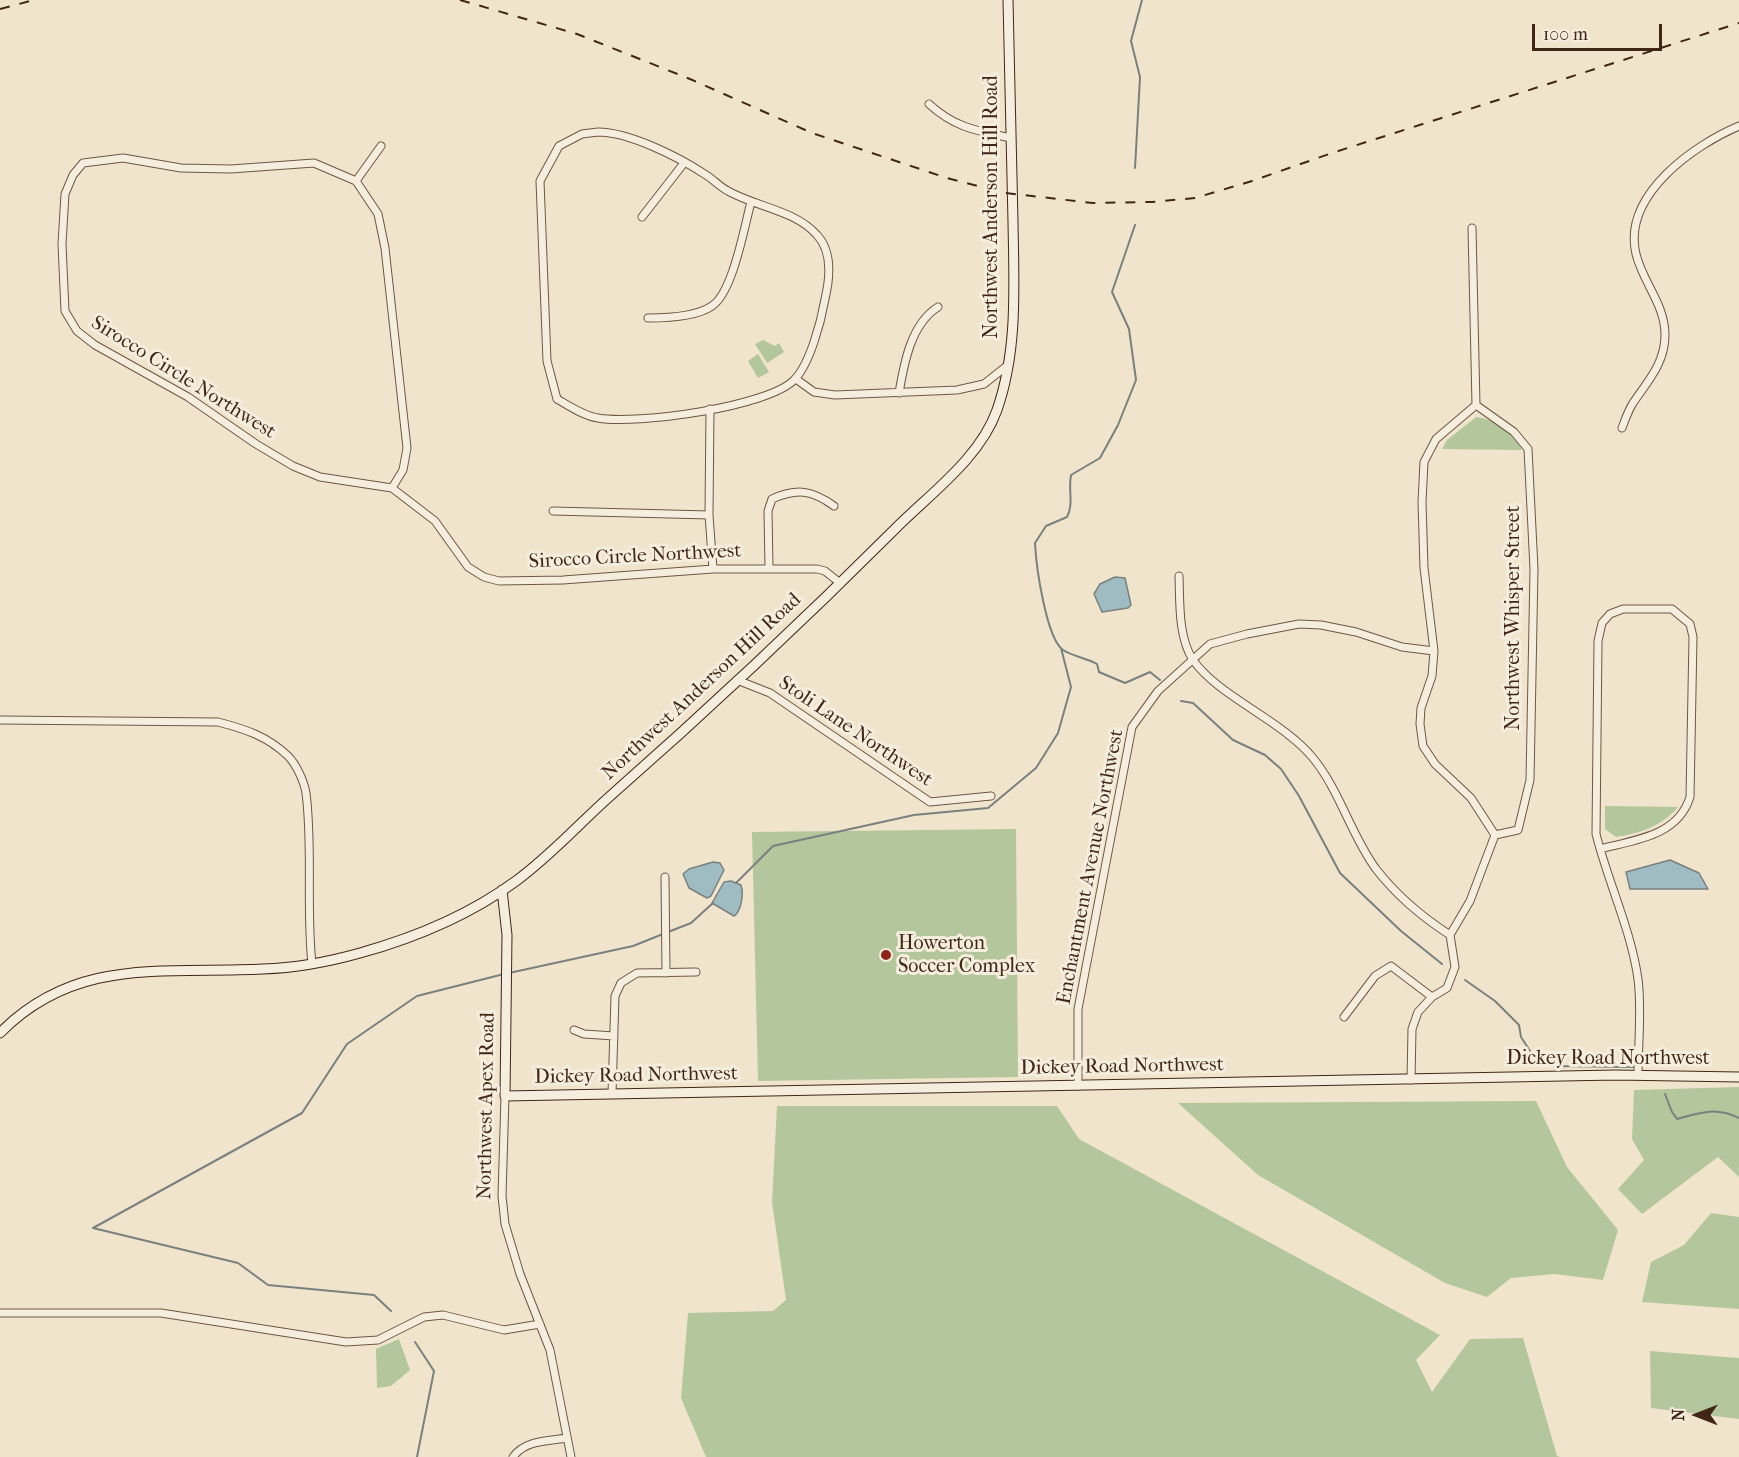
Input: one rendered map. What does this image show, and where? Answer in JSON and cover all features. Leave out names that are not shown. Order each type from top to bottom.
[{"type":"main road","name":"Northwest Anderson Hill Road","points":[[0,1033],[40,1001],[78,982],[101,976],[173,970],[259,970],[312,964],[395,942],[477,905],[502,890],[524,875],[678,737],[840,584],[975,448],[996,413],[1008,365],[1014,312],[1008,0]]},
{"type":"main road","name":"Northwest Apex Road","points":[[502,890],[507,935],[505,1096]]},
{"type":"main road","name":"Dickey Road Northwest","points":[[505,1096],[1307,1080],[1638,1075],[1739,1077]]},
{"type":"street","points":[[929,104],[949,121],[976,131],[1011,138]]},
{"type":"street","points":[[1622,428],[1632,405],[1659,366],[1665,335],[1658,302],[1647,284],[1636,254],[1636,224],[1644,204],[1668,170],[1710,138],[1739,126]]},
{"type":"street","points":[[609,132],[639,142],[684,163],[707,175],[726,191],[805,225],[818,235],[829,261],[830,281],[814,341],[796,379],[778,393],[710,409],[660,417],[596,418],[557,399],[547,360],[540,181],[552,156],[569,139],[582,134],[609,132]]},
{"type":"street","points":[[381,146],[356,181],[378,214],[386,258],[407,447],[403,471],[392,488]]},
{"type":"street","name":"Sirocco Circle Northwest","points":[[356,181],[314,163],[231,169],[181,168],[123,158],[83,163],[73,175],[65,194],[62,244],[65,311],[77,332],[94,345],[188,397],[256,444],[293,466],[320,477],[392,488],[435,521],[468,567],[484,577],[499,581],[563,580],[713,569],[769,568],[818,569],[825,571],[840,584]]},
{"type":"street","points":[[642,217],[684,163]]},
{"type":"street","points":[[648,318],[696,313],[710,308],[721,298],[728,284],[751,202]]},
{"type":"street","points":[[1411,1080],[1412,1029],[1418,1012],[1432,997],[1447,988],[1455,968],[1450,935],[1470,901],[1495,835],[1471,798],[1435,764],[1423,746],[1421,708],[1432,676],[1434,651],[1424,568],[1422,502],[1424,462],[1436,440],[1476,405],[1472,228]]},
{"type":"street","points":[[899,393],[903,368],[916,331],[924,316],[938,307]]},
{"type":"street","points":[[796,379],[814,392],[835,395],[957,390],[984,384],[1008,365]]},
{"type":"street","name":"Northwest Whisper Street","points":[[1476,405],[1514,432],[1528,449],[1533,520],[1530,780],[1518,830],[1495,835]]},
{"type":"street","points":[[710,409],[709,515],[713,569]]},
{"type":"street","points":[[769,568],[768,511],[772,499],[784,494],[818,494],[834,506]]},
{"type":"street","points":[[553,511],[709,515]]},
{"type":"street","points":[[1179,576],[1181,618],[1186,643],[1194,660],[1223,687],[1293,738],[1313,758],[1375,867],[1414,910],[1450,935]]},
{"type":"street","points":[[1600,849],[1661,832],[1676,822],[1686,809],[1690,796],[1692,637],[1690,624],[1672,609],[1623,609],[1610,614],[1602,623],[1598,641],[1596,824],[1600,849],[1638,981],[1638,1075]]},
{"type":"street","name":"Enchantment Avenue Northwest","points":[[1078,1086],[1078,1009],[1132,728],[1158,692],[1210,644],[1299,624],[1321,624],[1402,647],[1434,651]]},
{"type":"street","name":"Stoli Lane Northwest","points":[[737,680],[770,693],[930,802],[991,796]]},
{"type":"street","points":[[0,720],[218,722],[247,729],[266,738],[289,757],[306,791],[308,928],[312,964]]},
{"type":"street","points":[[665,877],[666,973]]},
{"type":"street","points":[[1344,1017],[1375,976],[1391,966],[1432,997]]},
{"type":"street","points":[[612,1094],[615,996],[621,983],[638,973],[696,972]]},
{"type":"street","points":[[574,1030],[584,1034],[614,1036]]},
{"type":"street","name":"Northwest Apex Road","points":[[505,1096],[502,1196],[505,1224],[520,1274],[550,1350],[570,1457]]},
{"type":"street","points":[[0,1313],[161,1313],[346,1342],[378,1341],[424,1317],[444,1315],[504,1330],[540,1324]]},
{"type":"street","points":[[513,1457],[520,1449],[530,1444],[567,1438]]},
{"type":"green space","points":[[763,340],[775,346],[779,343],[784,352],[767,363],[755,344]]},
{"type":"green space","points":[[758,354],[769,372],[758,378],[748,361]]},
{"type":"green space","points":[[1476,417],[1503,428],[1522,450],[1442,449],[1447,440]]},
{"type":"green space","points":[[1605,806],[1678,807],[1666,819],[1650,828],[1616,837],[1605,829]]},
{"type":"green space","name":"Howerton Soccer Complex","points":[[1016,829],[1018,1077],[758,1081],[752,832]]},
{"type":"green space","points":[[1739,1087],[1739,1177],[1718,1157],[1642,1214],[1618,1189],[1644,1160],[1632,1139],[1634,1090]]},
{"type":"green space","points":[[1536,1101],[1567,1167],[1618,1230],[1603,1280],[1554,1274],[1511,1278],[1487,1297],[1445,1283],[1258,1175],[1178,1103]]},
{"type":"green space","points":[[777,1106],[1057,1106],[1079,1139],[1440,1335],[1416,1360],[1432,1392],[1470,1339],[1523,1338],[1557,1456],[1560,1457],[706,1457],[681,1398],[688,1313],[773,1311],[786,1300],[772,1202]]},
{"type":"green space","points":[[1711,1213],[1739,1217],[1739,1309],[1642,1302],[1651,1262],[1684,1245]]},
{"type":"green space","points":[[399,1339],[410,1370],[391,1386],[377,1388],[376,1349]]},
{"type":"green space","points":[[1650,1351],[1739,1358],[1739,1419],[1651,1408]]},
{"type":"water","points":[[1115,577],[1125,578],[1131,605],[1128,608],[1102,612],[1094,594],[1100,584]]},
{"type":"water","points":[[1670,860],[1699,873],[1708,889],[1630,889],[1626,872]]},
{"type":"water","points":[[713,862],[720,863],[724,870],[711,896],[707,898],[689,888],[683,874],[689,869]]},
{"type":"water","points":[[731,881],[741,885],[742,889],[740,907],[734,916],[712,903],[724,882]]},
{"type":"waterway","points":[[1135,168],[1140,77],[1131,41],[1142,0]]},
{"type":"waterway","points":[[1135,225],[1112,292],[1129,329],[1136,380],[1118,425],[1100,458],[1071,475],[1070,507],[1067,517],[1046,526],[1035,543],[1037,567],[1047,617],[1057,643],[1063,650],[1097,664],[1099,672],[1125,683],[1150,672],[1160,680]]},
{"type":"waterway","points":[[736,883],[773,846],[914,815],[988,808],[1036,768],[1058,733],[1071,687],[1061,648]]},
{"type":"waterway","points":[[1181,701],[1193,703],[1233,740],[1265,755],[1281,769],[1299,796],[1340,873],[1401,931],[1442,964]]},
{"type":"waterway","points":[[668,932],[691,923],[713,903]]},
{"type":"waterway","points":[[509,973],[633,946],[663,934]]},
{"type":"waterway","points":[[93,1228],[302,1113],[347,1044],[417,996],[504,974]]},
{"type":"waterway","points":[[1465,980],[1495,1001],[1519,1025],[1521,1037],[1540,1061],[1551,1066],[1633,1067]]},
{"type":"waterway","points":[[1665,1094],[1677,1119],[1708,1112],[1723,1113],[1739,1118]]},
{"type":"waterway","points":[[93,1228],[238,1263],[268,1285],[374,1295],[391,1311]]},
{"type":"waterway","points":[[415,1342],[434,1371],[417,1457]]},
{"type":"railway","points":[[0,9],[34,0]]},
{"type":"railway","points":[[460,0],[577,34],[690,79],[812,133],[947,178],[1005,193],[1093,203],[1152,202],[1195,198],[1739,23]]},
{"type":"place","name":"Howerton Soccer Complex","points":[[886,955]]}]
